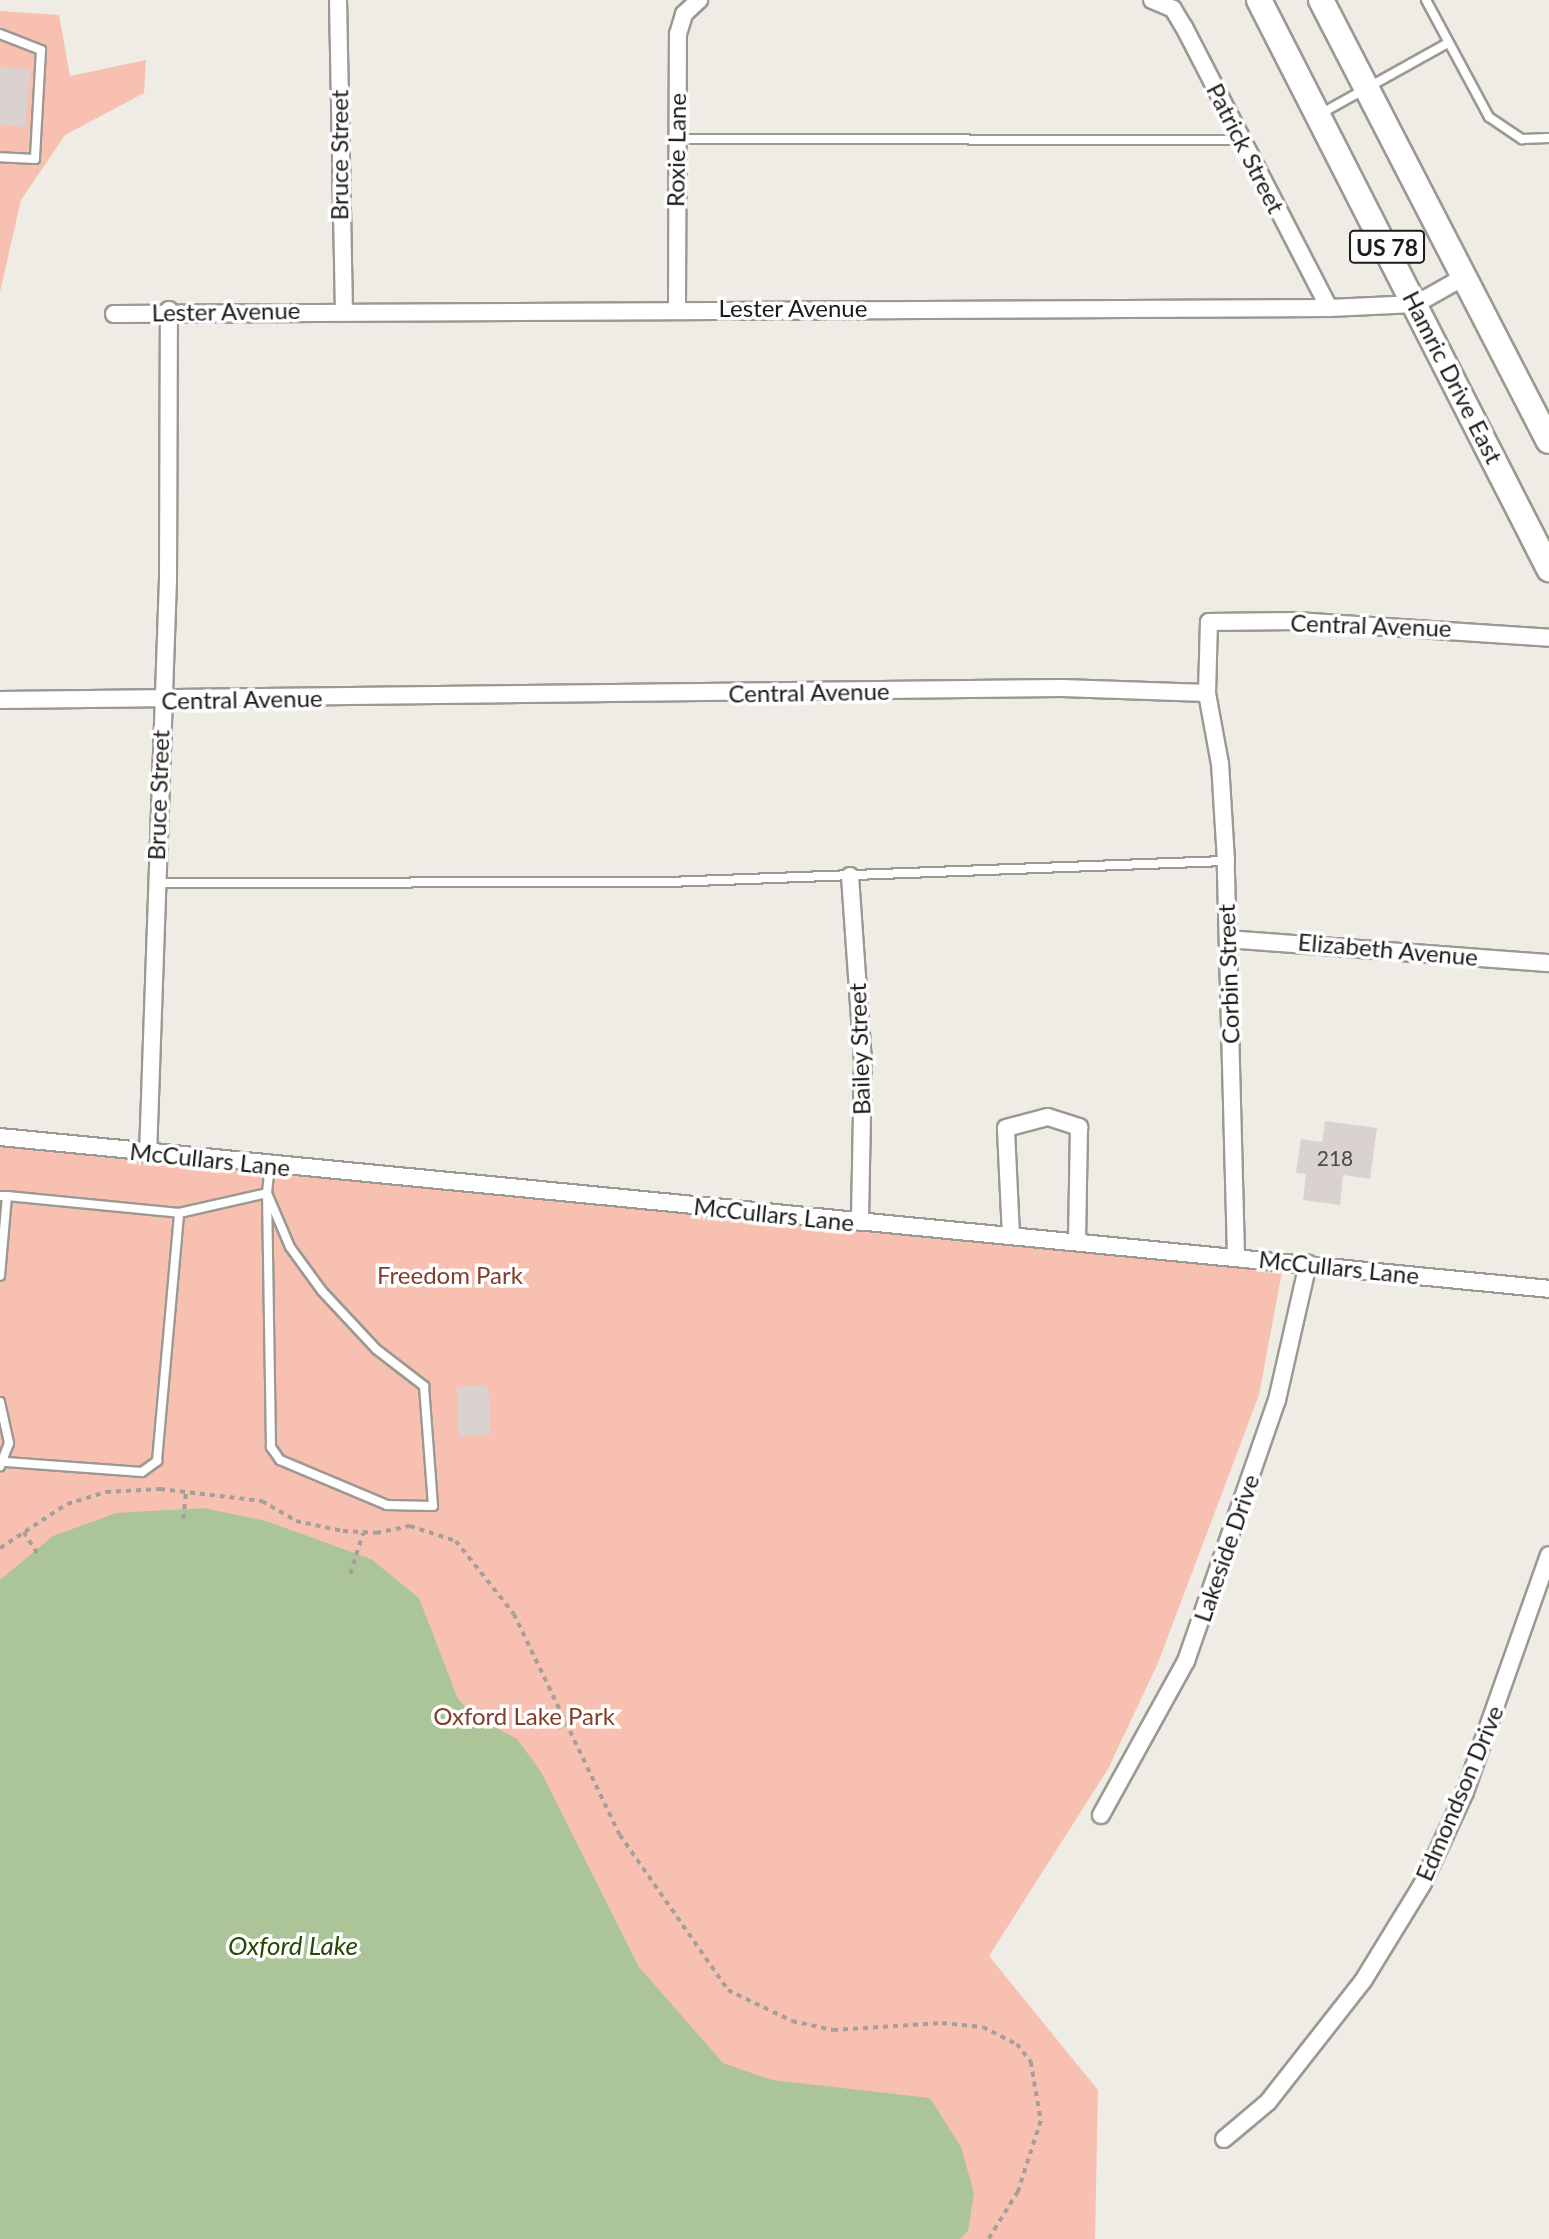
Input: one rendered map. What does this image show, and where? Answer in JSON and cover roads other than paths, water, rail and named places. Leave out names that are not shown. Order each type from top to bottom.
[{"type":"main road","name":"Hamric Drive East","points":[[1259,0],[1549,569]]},
{"type":"main road","name":"US 78","points":[[1321,0],[1549,441]]},
{"type":"street","name":"Bruce Street","points":[[338,0],[344,309]]},
{"type":"street","name":"Roxie Lane","points":[[677,308],[678,34],[684,14],[699,0]]},
{"type":"street","name":"Patrick Street","points":[[1152,0],[1173,9],[1329,308]]},
{"type":"street","name":"Lester Avenue","points":[[114,314],[169,310],[344,309],[1329,308],[1416,304],[1464,277]]},
{"type":"street","name":"Bruce Street","points":[[148,1155],[169,310]]},
{"type":"street","name":"Central Avenue","points":[[0,700],[1035,688],[1207,692],[1209,622],[1296,621],[1549,638]]},
{"type":"street","name":"Corbin Street","points":[[1207,692],[1220,764],[1226,861],[1236,1256]]},
{"type":"street","name":"Bailey Street","points":[[850,876],[863,1062],[860,1222]]},
{"type":"street","name":"Elizabeth Avenue","points":[[1228,939],[1549,963]]},
{"type":"street","points":[[1011,1236],[1006,1128],[1048,1117],[1079,1127],[1077,1242]]},
{"type":"street","name":"McCullars Lane","points":[[0,1137],[148,1155],[1236,1256],[1549,1289]]},
{"type":"street","name":"Lakeside Drive","points":[[1101,1815],[1186,1661],[1277,1400],[1308,1263]]},
{"type":"street","name":"Edmondson Drive","points":[[1224,2139],[1268,2102],[1363,1981],[1410,1905],[1465,1792],[1547,1566]]},
{"type":"lane","points":[[1426,0],[1489,117],[1522,139],[1549,138]]},
{"type":"lane","points":[[0,34],[41,50],[35,159],[0,157]]},
{"type":"lane","points":[[1319,114],[1448,43]]},
{"type":"lane","points":[[677,139],[1241,139]]},
{"type":"lane","points":[[154,883],[387,887],[850,876],[1226,861]]},
{"type":"lane","points":[[268,1193],[290,1247],[322,1290],[376,1349],[424,1386],[433,1506],[387,1505],[280,1460],[271,1447],[268,1193],[270,1165]]},
{"type":"lane","points":[[0,1276],[3,1196],[179,1213],[268,1193]]},
{"type":"lane","points":[[0,1402],[3,1464],[142,1472],[157,1461],[179,1213]]},
{"type":"water","name":"Oxford Lake","points":[[204,1508],[266,1521],[371,1559],[419,1598],[458,1699],[476,1717],[517,1739],[541,1772],[639,1967],[723,2063],[772,2080],[930,2098],[961,2147],[974,2193],[968,2231],[960,2239],[0,2239],[0,1580],[53,1536],[116,1513]]},
{"type":"park label","name":"Freedom Park","points":[[450,1275]]},
{"type":"park label","name":"Oxford Lake Park","points":[[524,1716]]}]
